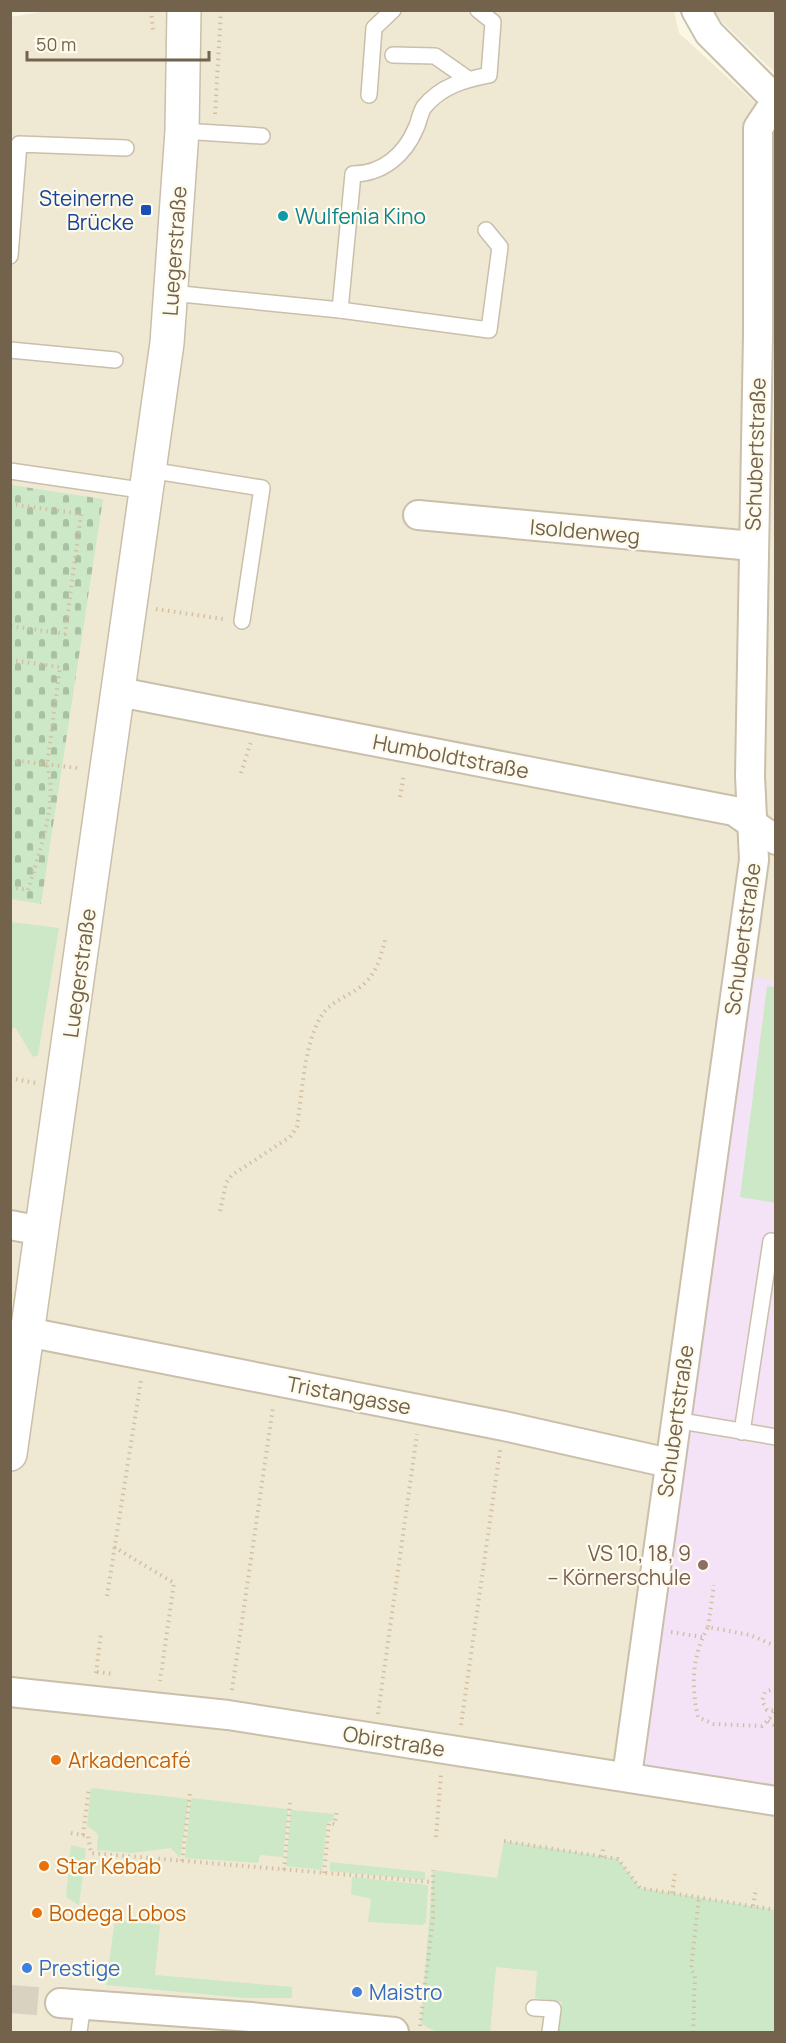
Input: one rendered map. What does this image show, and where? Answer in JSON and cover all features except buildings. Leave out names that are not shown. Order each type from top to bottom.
[{"type":"street","name":"Luegerstraße","points":[[10,1454],[27,1332],[26,1228],[119,692],[171,293],[182,131],[184,10]]},
{"type":"street","points":[[696,10],[709,33],[776,100]]},
{"type":"street","name":"Schubertstraße","points":[[627,1776],[754,860],[764,832],[750,776],[758,335],[758,128],[776,100]]},
{"type":"street","name":"Isoldenweg","points":[[418,515],[753,546]]},
{"type":"street","name":"Humboldtstraße","points":[[119,692],[734,811],[764,832]]},
{"type":"street","name":"Tristangasse","points":[[27,1332],[504,1426],[669,1463]]},
{"type":"street","name":"Obirstraße","points":[[10,1692],[228,1715],[776,1801]]},
{"type":"street","points":[[71,2004],[251,2025],[394,2032]]},
{"type":"lane","points":[[369,95],[374,28],[393,10]]},
{"type":"lane","points":[[340,310],[353,174],[367,174],[392,161],[406,149],[423,108],[442,90],[468,79],[489,75],[493,22],[478,10]]},
{"type":"lane","points":[[393,55],[435,56],[468,79]]},
{"type":"lane","points":[[182,131],[262,136]]},
{"type":"lane","points":[[10,256],[19,144],[126,148]]},
{"type":"lane","points":[[171,293],[340,310],[489,330],[500,247],[486,230]]},
{"type":"lane","points":[[10,350],[116,360]]},
{"type":"lane","points":[[10,471],[262,488],[242,621]]},
{"type":"lane","points":[[742,1432],[771,1241],[776,1242]]},
{"type":"lane","points":[[675,1420],[776,1437]]},
{"type":"lane","points":[[71,2004],[79,2032]]},
{"type":"lane","points":[[534,2008],[553,2009],[550,2032]]},
{"type":"path","points":[[215,133],[221,10]]},
{"type":"path","points":[[10,504],[81,514],[65,634],[10,626]]},
{"type":"path","points":[[131,606],[242,621]]},
{"type":"path","points":[[10,660],[60,667],[47,766],[52,781],[43,839],[28,890],[10,887]]},
{"type":"path","points":[[10,760],[61,768]]},
{"type":"path","points":[[220,1211],[226,1183],[231,1175],[290,1137],[297,1127],[313,1035],[322,1014],[337,1000],[366,982],[378,965],[386,936]]},
{"type":"path","points":[[106,1596],[145,1355]]},
{"type":"path","points":[[228,1715],[278,1381]]},
{"type":"path","points":[[375,1738],[420,1409]]},
{"type":"path","points":[[436,1837],[504,1426]]},
{"type":"path","points":[[114,1547],[174,1583],[161,1681],[150,1679]]},
{"type":"path","points":[[714,1585],[708,1627],[702,1637],[695,1664],[692,1691],[698,1717],[714,1724],[762,1726],[776,1712],[767,1710],[762,1701],[765,1692],[776,1688]]},
{"type":"path","points":[[708,1627],[750,1635],[776,1646]]},
{"type":"path","points":[[93,1701],[101,1633]]},
{"type":"path","points":[[97,1672],[118,1675]]},
{"type":"path","points":[[768,1721],[776,1726]]},
{"type":"path","points":[[82,1835],[89,1788]]},
{"type":"path","points":[[182,1861],[190,1793]]},
{"type":"path","points":[[284,1870],[290,1803]]},
{"type":"path","points":[[324,1873],[329,1823],[335,1824],[337,1810]]},
{"type":"path","points":[[72,1833],[88,1836],[91,1853],[433,1882]]},
{"type":"path","points":[[504,1841],[618,1859],[640,1888],[776,1910]]},
{"type":"path","points":[[602,1857],[603,1849]]},
{"type":"path","points":[[420,2032],[433,1918],[433,1870]]},
{"type":"path","points":[[672,1893],[675,1874]]},
{"type":"path","points":[[753,1906],[756,1888]]},
{"type":"path","points":[[693,2032],[695,1976],[691,1969],[699,1898]]},
{"type":"shaded area","points":[[55,10],[674,11],[679,33],[775,121],[775,2032],[11,2032],[10,17]]},
{"type":"shaded area","points":[[714,11],[775,11],[775,73],[717,17]]},
{"type":"shaded area","points":[[746,975],[776,980],[775,1787],[639,1766]]},
{"type":"green space","points":[[11,485],[103,499],[41,904],[11,899]]},
{"type":"green space","points":[[11,922],[59,928],[38,1055],[33,1057],[15,1027],[11,1030]]},
{"type":"green space","points":[[767,986],[776,987],[775,1203],[740,1197]]},
{"type":"green space","points":[[91,1788],[189,1799],[180,1858],[171,1848],[131,1853],[97,1850],[98,1834],[87,1826]]},
{"type":"green space","points":[[191,1798],[288,1809],[283,1857],[260,1855],[258,1863],[185,1858]]},
{"type":"green space","points":[[291,1810],[334,1814],[333,1821],[327,1822],[322,1870],[286,1866]]},
{"type":"green space","points":[[504,1841],[618,1859],[640,1888],[775,1910],[775,2032],[696,2032],[692,2028],[693,2032],[559,2032],[562,2002],[535,1998],[537,1971],[496,1967],[490,2032],[437,2032],[421,2024],[433,1870],[497,1878]]},
{"type":"green space","points":[[71,1845],[86,1849],[79,1905],[66,1897]]},
{"type":"green space","points":[[330,1862],[425,1872],[425,1880],[330,1871]]},
{"type":"green space","points":[[352,1877],[428,1885],[426,1923],[421,1925],[368,1922],[371,1899],[351,1894]]},
{"type":"green space","points":[[115,1919],[160,1925],[155,1975],[292,1987],[292,1998],[245,1998],[106,1985]]},
{"type":"tunnel","points":[[10,1999],[60,2003]]},
{"type":"place","name":"Steinerne Brücke","points":[[146,210]]},
{"type":"place","name":"Wulfenia Kino","points":[[283,216]]},
{"type":"place","name":"VS 10, 18, 9 – Körnerschule","points":[[703,1565]]},
{"type":"place","name":"Arkadencafé","points":[[56,1760]]},
{"type":"place","name":"Star Kebab","points":[[44,1866]]},
{"type":"place","name":"Bodega Lobos","points":[[37,1913]]},
{"type":"place","name":"Prestige","points":[[27,1968]]},
{"type":"place","name":"Maistro","points":[[357,1992]]}]
